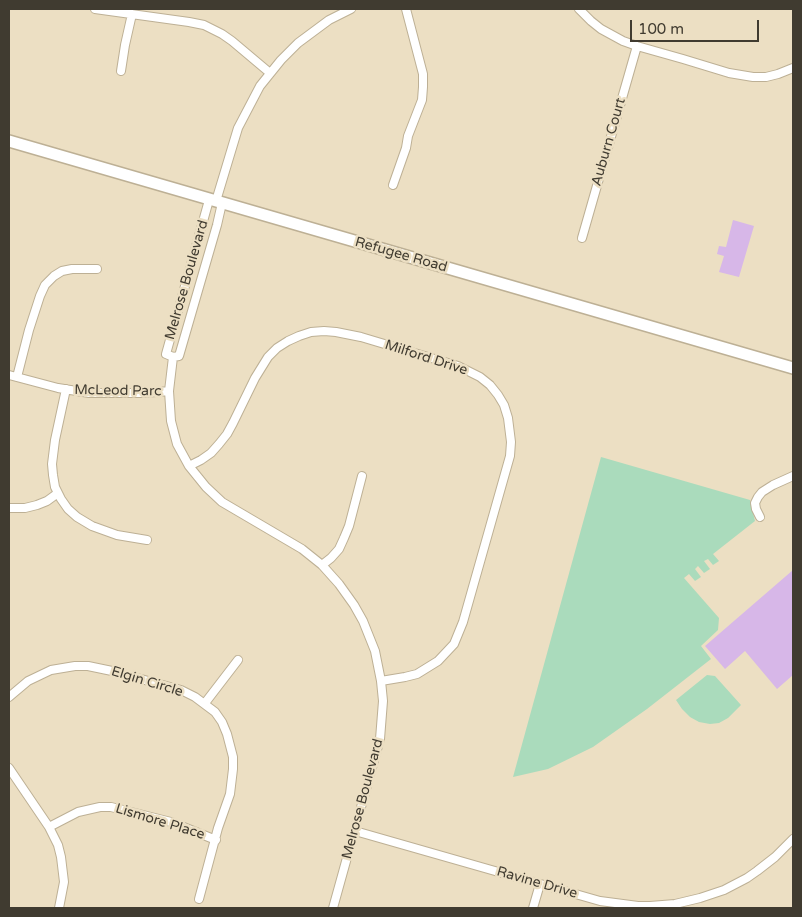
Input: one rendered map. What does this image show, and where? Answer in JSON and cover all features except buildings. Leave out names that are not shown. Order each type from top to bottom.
[{"type":"main road","name":"Refugee Road","points":[[9,141],[793,368]]},
{"type":"street","points":[[95,9],[197,23],[211,28],[232,41],[270,73]]},
{"type":"street","points":[[216,201],[238,128],[260,86],[298,43],[329,20],[350,9]]},
{"type":"street","points":[[393,185],[406,148],[408,136],[422,100],[423,87],[423,74],[406,9]]},
{"type":"street","points":[[579,9],[591,21],[611,35],[637,46],[741,76],[766,77],[793,68]]},
{"type":"street","points":[[121,71],[132,14]]},
{"type":"street","name":"Auburn Court","points":[[582,238],[637,46]]},
{"type":"street","name":"Melrose Boulevard","points":[[216,201],[217,225],[179,356],[173,357],[166,354],[216,201]]},
{"type":"street","points":[[17,377],[40,296],[45,285],[62,271],[97,269]]},
{"type":"street","name":"Milford Drive","points":[[189,466],[211,453],[227,434],[255,378],[268,357],[288,341],[311,332],[336,332],[361,337],[458,366],[480,377],[490,385],[498,395],[508,418],[511,442],[510,456],[463,622],[454,644],[438,661],[417,674],[381,681]]},
{"type":"street","name":"Melrose Boulevard","points":[[173,357],[169,391],[170,408],[174,433],[183,457],[189,466],[206,487],[222,502],[288,540],[322,565],[344,591],[363,621],[375,650],[381,681],[383,712],[380,739],[333,908]]},
{"type":"street","name":"McLeod Parc","points":[[9,375],[66,390],[89,393],[169,391]]},
{"type":"street","points":[[66,390],[53,451],[53,476],[58,493],[68,509],[86,523],[107,532],[147,540]]},
{"type":"street","points":[[322,565],[331,558],[344,538],[362,476]]},
{"type":"street","points":[[760,517],[755,503],[762,492],[793,476]]},
{"type":"street","points":[[9,508],[25,508],[37,505],[58,493]]},
{"type":"street","points":[[204,703],[238,660]]},
{"type":"street","name":"Elgin Circle","points":[[9,697],[28,681],[39,675],[63,667],[88,666],[112,670],[181,690],[195,697],[214,712],[228,734],[234,769],[230,794],[199,900]]},
{"type":"street","points":[[9,768],[49,827],[58,845],[64,882],[59,908]]},
{"type":"street","name":"Lismore Place","points":[[49,827],[78,812],[100,807],[111,807],[171,822],[216,840]]},
{"type":"street","name":"Ravine Drive","points":[[355,831],[540,884],[612,903],[638,906],[675,904],[712,894],[736,884],[775,857],[793,839]]},
{"type":"street","points":[[533,908],[540,884]]},
{"type":"green space","points":[[601,457],[750,500],[755,521],[713,554],[719,561],[713,565],[708,559],[704,561],[710,569],[704,573],[698,566],[695,569],[701,577],[695,581],[689,574],[684,578],[719,618],[718,630],[701,646],[711,659],[647,709],[593,747],[548,769],[513,777]]},
{"type":"green space","points":[[707,675],[715,676],[741,705],[728,718],[719,723],[699,722],[690,717],[676,700]]}]
